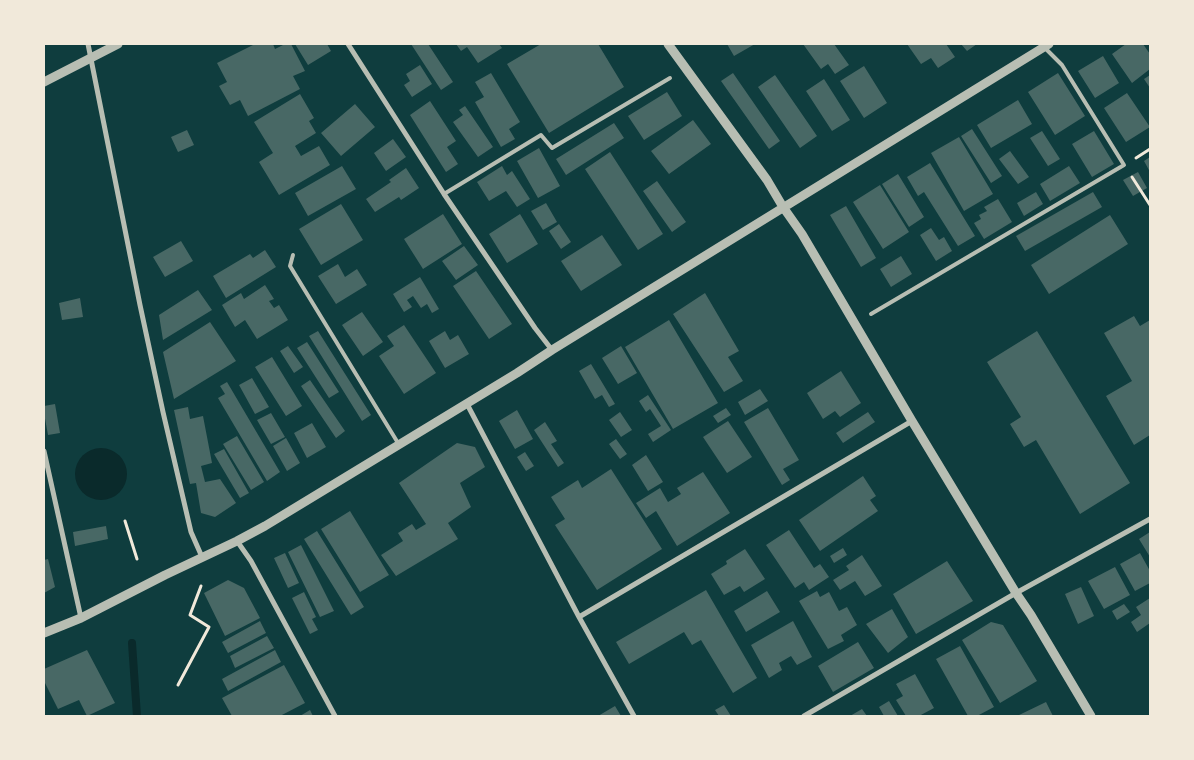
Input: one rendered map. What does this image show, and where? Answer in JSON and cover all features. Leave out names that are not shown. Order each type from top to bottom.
[{"type":"street","points":[[88,44],[163,412],[191,532],[202,557]]},
{"type":"street","points":[[44,82],[118,44]]},
{"type":"street","points":[[348,44],[444,194],[534,328],[552,350]]},
{"type":"street","points":[[668,44],[767,180],[802,234],[912,421],[1091,716]]},
{"type":"street","points":[[44,633],[96,611],[265,526],[517,374],[552,350],[1045,45]]},
{"type":"street","points":[[467,404],[579,617],[634,716]]},
{"type":"street","points":[[579,617],[912,421]]},
{"type":"street","points":[[44,451],[80,618]]},
{"type":"street","points":[[804,716],[1016,593],[1150,519]]},
{"type":"street","points":[[237,541],[251,561],[335,716]]},
{"type":"lane","points":[[872,314],[1124,164],[1062,65],[1045,45]]},
{"type":"lane","points":[[444,194],[540,135],[552,148],[670,78]]},
{"type":"lane","points":[[293,254],[290,266],[399,445]]},
{"type":"path","points":[[1124,164],[1150,204]]},
{"type":"path","points":[[125,521],[137,559]]},
{"type":"path","points":[[178,685],[209,627],[190,615],[201,586]]},
{"type":"water","points":[[101,448],[111,450],[119,456],[125,464],[127,474],[125,484],[119,492],[111,498],[101,500],[91,498],[83,492],[77,484],[75,474],[77,464],[83,456],[91,450]]},
{"type":"building","points":[[255,44],[273,44],[275,49],[285,44],[291,44],[305,71],[293,76],[300,89],[248,116],[240,100],[230,105],[219,86],[227,82],[217,63]]},
{"type":"building","points":[[295,44],[327,44],[331,51],[308,65]]},
{"type":"building","points":[[411,44],[428,44],[453,82],[441,90]]},
{"type":"building","points":[[456,44],[499,44],[502,48],[478,63],[467,47],[461,51]]},
{"type":"building","points":[[541,44],[598,44],[624,87],[549,133],[507,64]]},
{"type":"building","points":[[727,44],[755,44],[734,56]]},
{"type":"building","points":[[803,44],[834,44],[849,65],[835,74],[828,64],[821,69]]},
{"type":"building","points":[[907,44],[946,44],[955,57],[938,68],[931,58],[921,64]]},
{"type":"building","points":[[961,44],[977,44],[967,51]]},
{"type":"building","points":[[1126,44],[1143,44],[1150,54],[1150,69],[1132,83],[1112,54]]},
{"type":"building","points":[[1103,56],[1119,83],[1095,98],[1078,71]]},
{"type":"building","points":[[420,65],[432,84],[412,97],[404,85],[410,81],[406,74]]},
{"type":"building","points":[[864,66],[887,103],[864,118],[840,81]]},
{"type":"building","points":[[491,73],[520,122],[509,129],[515,139],[501,147],[475,102],[484,97],[475,82]]},
{"type":"building","points":[[733,73],[780,141],[769,149],[721,81]]},
{"type":"building","points":[[1058,73],[1085,116],[1055,135],[1028,92]]},
{"type":"building","points":[[775,75],[817,136],[800,148],[758,87]]},
{"type":"building","points":[[1150,75],[1150,88],[1144,79]]},
{"type":"building","points":[[824,79],[850,120],[832,131],[806,91]]},
{"type":"building","points":[[667,92],[682,116],[644,140],[628,116]]},
{"type":"building","points":[[1127,93],[1150,127],[1126,142],[1104,108]]},
{"type":"building","points":[[300,94],[314,118],[309,121],[316,133],[295,146],[301,156],[319,146],[330,165],[279,195],[259,162],[273,153],[254,122]]},
{"type":"building","points":[[1018,100],[1032,124],[991,148],[977,125]]},
{"type":"building","points":[[430,101],[456,141],[447,147],[458,164],[446,172],[410,115]]},
{"type":"building","points":[[355,104],[375,127],[341,156],[321,133]]},
{"type":"building","points":[[465,106],[493,147],[478,157],[453,122],[463,115],[459,110]]},
{"type":"building","points":[[693,120],[711,144],[669,174],[651,151]]},
{"type":"building","points":[[614,123],[624,138],[566,175],[556,159]]},
{"type":"building","points":[[972,129],[1002,176],[991,183],[961,136]]},
{"type":"building","points":[[187,130],[194,145],[178,152],[171,137]]},
{"type":"building","points":[[1042,131],[1060,159],[1048,166],[1030,138]]},
{"type":"building","points":[[1094,131],[1114,164],[1092,177],[1072,144]]},
{"type":"building","points":[[959,137],[993,194],[964,211],[931,153]]},
{"type":"building","points":[[393,139],[406,157],[386,171],[374,153]]},
{"type":"building","points":[[539,148],[560,186],[538,198],[517,161]]},
{"type":"building","points":[[1010,151],[1029,177],[1018,184],[999,159]]},
{"type":"building","points":[[610,152],[663,234],[638,250],[585,169]]},
{"type":"building","points":[[1150,157],[1150,172],[1144,161]]},
{"type":"building","points":[[930,163],[975,236],[958,246],[924,192],[918,196],[907,177]]},
{"type":"building","points":[[342,166],[356,189],[308,216],[295,193]]},
{"type":"building","points":[[502,166],[507,175],[512,171],[530,199],[517,207],[506,191],[489,201],[477,182]]},
{"type":"building","points":[[1069,166],[1080,183],[1050,201],[1040,184]]},
{"type":"building","points":[[406,168],[419,188],[401,200],[399,197],[375,212],[366,199],[391,182],[389,180]]},
{"type":"building","points":[[1138,172],[1147,188],[1133,196],[1123,180]]},
{"type":"building","points":[[898,174],[924,217],[909,227],[882,184]]},
{"type":"building","points":[[657,181],[686,222],[672,232],[643,191]]},
{"type":"building","points":[[880,185],[909,232],[883,249],[853,202]]},
{"type":"building","points":[[1036,192],[1043,204],[1024,216],[1017,203]]},
{"type":"building","points":[[1093,192],[1102,207],[1025,251],[1016,236]]},
{"type":"building","points":[[998,199],[1012,222],[984,239],[974,223],[981,219],[979,215],[987,211],[984,207]]},
{"type":"building","points":[[546,203],[557,222],[543,230],[531,211]]},
{"type":"building","points":[[341,204],[363,240],[321,265],[299,229]]},
{"type":"building","points":[[846,206],[876,258],[861,267],[830,215]]},
{"type":"building","points":[[443,214],[462,244],[423,269],[404,239]]},
{"type":"building","points":[[520,214],[538,244],[507,263],[489,234]]},
{"type":"building","points":[[1110,215],[1128,244],[1049,294],[1031,265]]},
{"type":"building","points":[[559,224],[571,242],[561,249],[549,231]]},
{"type":"building","points":[[931,228],[939,240],[944,237],[952,251],[936,261],[920,235]]},
{"type":"building","points":[[602,235],[622,265],[581,291],[561,261]]},
{"type":"building","points":[[181,241],[193,261],[165,277],[153,257]]},
{"type":"building","points":[[464,246],[478,265],[456,280],[442,261]]},
{"type":"building","points":[[265,250],[276,267],[226,298],[213,276],[250,254],[253,258]]},
{"type":"building","points":[[901,256],[912,274],[891,287],[880,269]]},
{"type":"building","points":[[338,264],[345,277],[357,269],[367,285],[336,304],[318,276]]},
{"type":"building","points":[[476,271],[512,324],[489,339],[453,286]]},
{"type":"building","points":[[420,277],[439,309],[432,313],[427,304],[421,308],[413,296],[407,300],[412,307],[404,312],[393,294]]},
{"type":"building","points":[[265,285],[274,299],[269,301],[274,308],[279,305],[288,320],[257,339],[245,320],[235,327],[222,305],[241,293],[244,299]]},
{"type":"building","points":[[198,290],[212,310],[163,340],[159,315]]},
{"type":"building","points":[[705,293],[739,351],[728,357],[743,381],[724,392],[673,314]]},
{"type":"building","points":[[80,298],[83,317],[62,320],[59,303]]},
{"type":"building","points":[[362,312],[383,342],[363,356],[342,325]]},
{"type":"building","points":[[1134,316],[1140,326],[1150,320],[1150,435],[1134,445],[1106,396],[1132,381],[1104,333]]},
{"type":"building","points":[[669,320],[718,403],[673,429],[625,347]]},
{"type":"building","points":[[210,322],[236,361],[174,399],[163,352]]},
{"type":"building","points":[[404,325],[436,373],[404,394],[379,356],[394,346],[387,336]]},
{"type":"building","points":[[318,331],[371,415],[362,421],[309,336]]},
{"type":"building","points":[[445,331],[450,340],[458,335],[469,354],[445,368],[429,341]]},
{"type":"building","points":[[1037,331],[1130,483],[1080,514],[1036,440],[1024,447],[1010,424],[1021,417],[987,362]]},
{"type":"building","points":[[307,342],[339,392],[329,398],[297,348]]},
{"type":"building","points":[[288,346],[303,367],[294,373],[280,351]]},
{"type":"building","points":[[621,346],[637,373],[618,384],[602,358]]},
{"type":"building","points":[[272,357],[302,406],[286,416],[255,367]]},
{"type":"building","points":[[591,364],[615,404],[609,407],[602,395],[595,399],[579,371]]},
{"type":"building","points":[[841,371],[861,403],[840,417],[835,411],[823,419],[807,393]]},
{"type":"building","points":[[252,378],[269,407],[255,414],[239,385]]},
{"type":"building","points":[[310,380],[345,431],[336,438],[301,386]]},
{"type":"building","points":[[227,382],[280,472],[267,481],[218,398],[225,394],[220,386]]},
{"type":"building","points":[[760,389],[768,401],[745,415],[738,402]]},
{"type":"building","points":[[648,395],[671,430],[653,442],[648,434],[661,426],[650,409],[646,412],[639,401]]},
{"type":"building","points":[[55,404],[60,433],[48,435],[44,406]]},
{"type":"building","points":[[188,407],[190,419],[203,416],[212,463],[201,466],[205,482],[220,479],[236,503],[215,517],[201,513],[196,483],[190,484],[174,410]]},
{"type":"building","points":[[726,408],[731,415],[718,423],[713,416]]},
{"type":"building","points":[[768,408],[799,460],[783,469],[790,480],[782,485],[744,422]]},
{"type":"building","points":[[517,410],[533,439],[515,449],[499,421]]},
{"type":"building","points":[[620,412],[632,430],[621,437],[609,420]]},
{"type":"building","points":[[868,412],[875,422],[843,443],[836,433]]},
{"type":"building","points":[[271,413],[285,437],[271,444],[257,420]]},
{"type":"building","points":[[728,421],[752,457],[727,473],[703,437]]},
{"type":"building","points":[[545,422],[557,441],[551,444],[564,463],[558,467],[534,430]]},
{"type":"building","points":[[312,423],[326,447],[307,458],[294,433]]},
{"type":"building","points":[[237,436],[264,482],[251,490],[223,444]]},
{"type":"building","points":[[286,438],[300,463],[287,471],[273,446]]},
{"type":"building","points":[[616,439],[627,454],[620,459],[609,444]]},
{"type":"building","points":[[457,443],[475,447],[485,467],[460,483],[471,507],[448,523],[458,539],[396,576],[381,555],[403,541],[398,533],[412,524],[416,530],[426,524],[399,483]]},
{"type":"building","points":[[224,449],[249,493],[240,498],[214,454]]},
{"type":"building","points":[[525,452],[534,466],[526,471],[517,457]]},
{"type":"building","points":[[646,455],[663,482],[648,491],[632,465]]},
{"type":"building","points":[[611,469],[662,549],[597,590],[555,525],[565,519],[551,497],[578,480],[582,488]]},
{"type":"building","points":[[703,472],[730,513],[677,546],[656,511],[646,518],[636,503],[660,488],[668,502],[681,494],[677,488]]},
{"type":"building","points":[[863,476],[876,496],[870,500],[878,511],[820,551],[799,520]]},
{"type":"building","points":[[350,511],[389,575],[360,592],[321,529]]},
{"type":"building","points":[[106,526],[108,539],[75,546],[73,532]]},
{"type":"building","points":[[789,530],[814,568],[820,564],[829,577],[809,590],[804,582],[795,588],[766,545]]},
{"type":"building","points":[[317,531],[364,607],[351,615],[304,539]]},
{"type":"building","points":[[1150,532],[1150,557],[1139,539]]},
{"type":"building","points":[[301,545],[334,611],[320,617],[288,552]]},
{"type":"building","points":[[843,548],[847,555],[834,563],[830,556]]},
{"type":"building","points":[[745,549],[765,579],[744,592],[740,586],[724,595],[711,574],[727,564],[726,561]]},
{"type":"building","points":[[285,553],[299,583],[288,588],[274,558]]},
{"type":"building","points":[[1140,553],[1150,571],[1150,583],[1135,591],[1120,564]]},
{"type":"building","points":[[862,555],[882,586],[865,596],[855,581],[840,590],[833,580],[849,570],[846,566]]},
{"type":"building","points":[[48,559],[55,587],[44,593],[44,560]]},
{"type":"building","points":[[947,561],[973,601],[916,634],[893,594]]},
{"type":"building","points":[[1115,567],[1130,595],[1104,609],[1088,581]]},
{"type":"building","points":[[228,580],[244,588],[260,618],[225,636],[204,593]]},
{"type":"building","points":[[1081,587],[1094,616],[1078,624],[1065,594]]},
{"type":"building","points":[[706,590],[757,678],[733,693],[701,640],[692,645],[684,632],[629,664],[616,642]]},
{"type":"building","points":[[767,591],[780,612],[746,632],[734,611]]},
{"type":"building","points":[[817,591],[820,597],[829,592],[839,611],[847,607],[857,625],[841,635],[844,641],[828,649],[799,601]]},
{"type":"building","points":[[304,592],[316,617],[312,619],[318,630],[310,634],[292,598]]},
{"type":"building","points":[[1150,598],[1150,623],[1137,632],[1131,622],[1141,615],[1136,607]]},
{"type":"building","points":[[1124,604],[1130,612],[1117,620],[1112,611]]},
{"type":"building","points":[[892,609],[908,637],[888,653],[866,624]]},
{"type":"building","points":[[260,621],[266,633],[228,653],[222,642]]},
{"type":"building","points":[[793,621],[812,657],[797,665],[791,656],[779,663],[782,670],[769,678],[751,645]]},
{"type":"building","points":[[991,622],[1003,625],[1037,681],[1000,703],[962,640]]},
{"type":"building","points":[[267,636],[274,648],[235,668],[230,656]]},
{"type":"building","points":[[858,642],[874,668],[833,692],[818,666]]},
{"type":"building","points":[[960,646],[994,707],[977,716],[968,716],[936,659]]},
{"type":"building","points":[[87,650],[115,703],[87,716],[79,700],[58,709],[44,681],[44,669]]},
{"type":"building","points":[[275,650],[281,662],[228,691],[222,679]]},
{"type":"building","points":[[284,665],[305,703],[280,716],[232,716],[222,698]]},
{"type":"building","points":[[915,674],[934,708],[919,716],[906,716],[896,700],[903,696],[896,684]]},
{"type":"building","points":[[889,701],[898,716],[884,716],[879,707]]},
{"type":"building","points":[[1046,702],[1053,716],[1017,716]]},
{"type":"building","points":[[724,705],[731,716],[719,716],[715,710]]},
{"type":"building","points":[[615,706],[621,716],[598,716]]},
{"type":"building","points":[[862,709],[867,716],[850,716]]},
{"type":"building","points":[[310,710],[313,716],[300,716]]},
{"type":"waterway","points":[[132,643],[137,716]]}]
